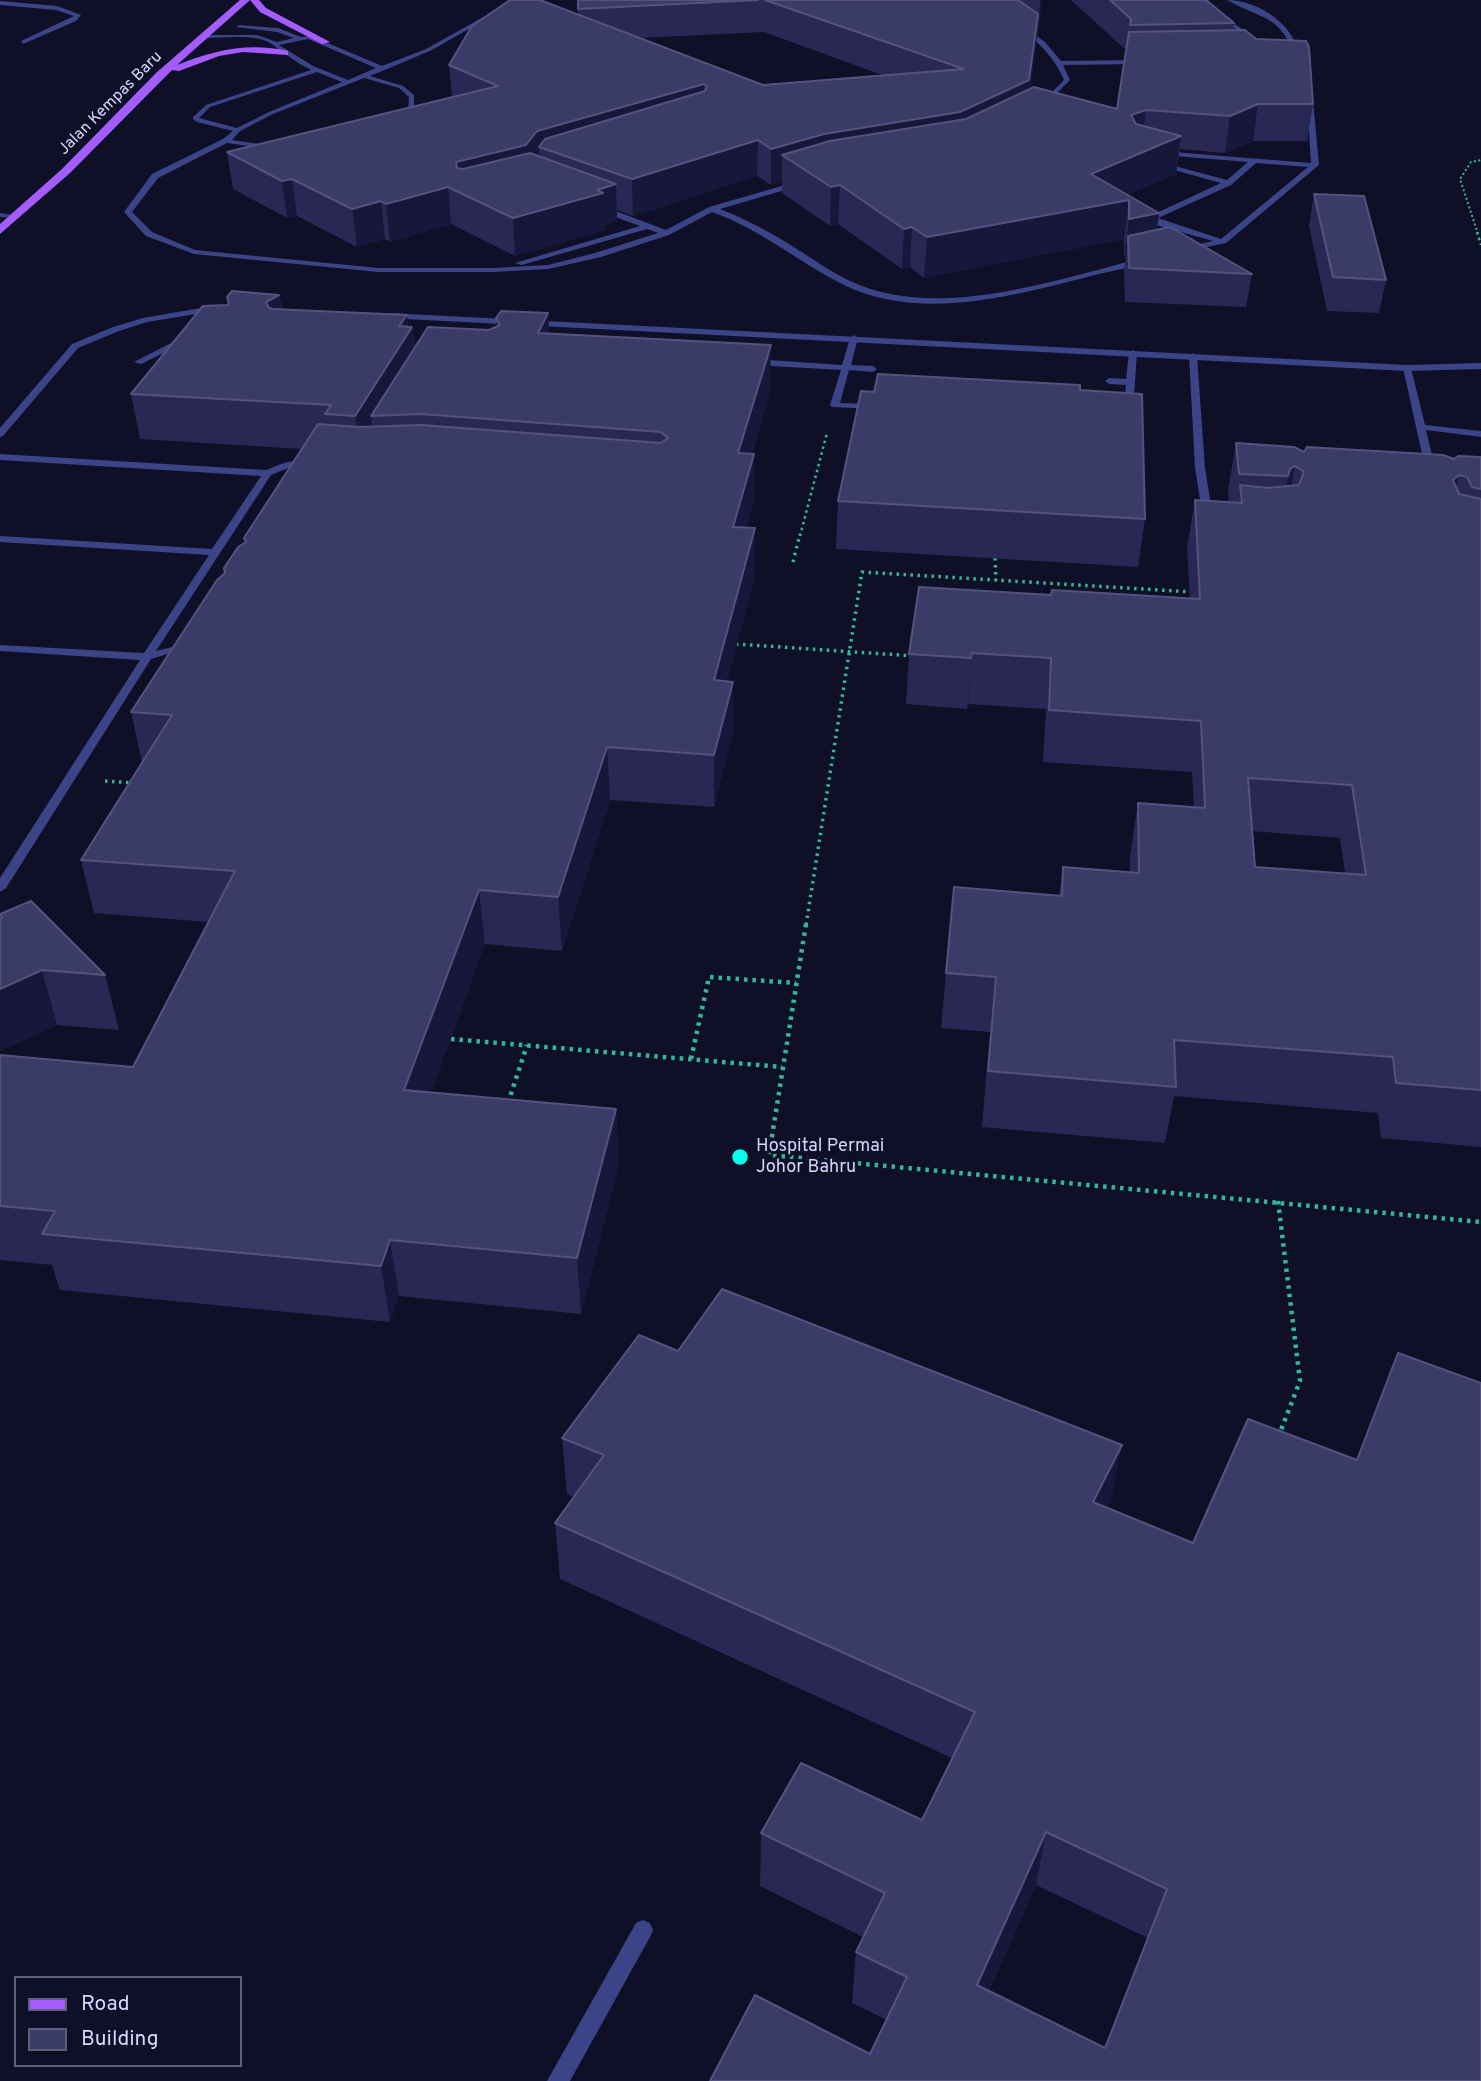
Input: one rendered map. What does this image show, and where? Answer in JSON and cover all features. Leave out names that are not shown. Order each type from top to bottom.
[{"type":"main road","name":"Jalan Kempas Baru","points":[[0,230],[66,171],[160,75],[245,0]]},
{"type":"main road","points":[[254,0],[263,10],[325,42]]},
{"type":"main road","points":[[160,75],[201,58],[243,47],[265,47],[285,53]]},
{"type":"street","points":[[1230,0],[1274,18],[1294,38],[1297,59],[1303,70]]},
{"type":"street","points":[[0,3],[57,8],[78,15],[74,20],[23,42]]},
{"type":"street","points":[[503,8],[428,50],[271,113],[238,130],[226,141],[155,176],[128,212],[149,234],[194,253],[378,270],[494,270],[548,267],[598,256],[666,233],[712,209],[814,178]]},
{"type":"street","points":[[1211,13],[1232,23],[1252,39],[1269,41]]},
{"type":"street","points":[[1015,23],[1043,41],[1061,64],[1067,80],[1039,109]]},
{"type":"street","points":[[216,27],[262,27],[299,38]]},
{"type":"street","points":[[206,36],[257,37],[277,44],[309,37],[381,68]]},
{"type":"street","points":[[1280,41],[1294,38]]},
{"type":"street","points":[[277,44],[285,53],[317,70],[349,82]]},
{"type":"street","points":[[1283,60],[1297,59]]},
{"type":"street","points":[[1061,64],[1144,62]]},
{"type":"street","points":[[238,130],[195,118],[208,106],[317,70]]},
{"type":"street","points":[[363,76],[401,87],[412,96],[411,117],[392,129]]},
{"type":"street","points":[[1310,95],[1315,165]]},
{"type":"street","points":[[226,141],[284,148]]},
{"type":"street","points":[[1154,152],[1315,165]]},
{"type":"street","points":[[1147,160],[1228,183]]},
{"type":"street","points":[[1223,241],[1159,223],[1153,218],[1228,183],[1255,160]]},
{"type":"street","points":[[1172,253],[1223,241],[1315,165]]},
{"type":"street","points":[[597,208],[666,233]]},
{"type":"street","points":[[712,209],[752,223],[848,283],[870,292],[912,301],[955,301],[1159,256]]},
{"type":"street","points":[[0,215],[13,216]]},
{"type":"street","points":[[494,270],[648,226]]},
{"type":"street","points":[[0,434],[75,346],[146,320],[188,311],[226,307]]},
{"type":"street","points":[[375,315],[453,324],[853,338],[1407,368],[1481,366]]},
{"type":"street","points":[[138,362],[185,338],[195,336]]},
{"type":"street","points":[[853,338],[835,405],[889,408]]},
{"type":"street","points":[[1115,422],[1128,418],[1133,353]]},
{"type":"street","points":[[1193,356],[1200,468],[1206,506],[1212,524],[1221,526]]},
{"type":"street","points":[[738,361],[873,369]]},
{"type":"street","points":[[1407,368],[1433,482]]},
{"type":"street","points":[[1109,381],[1129,382]]},
{"type":"street","points":[[1421,432],[1481,434]]},
{"type":"street","points":[[0,457],[267,473],[287,465],[324,465]]},
{"type":"street","points":[[0,888],[267,473]]},
{"type":"street","points":[[0,539],[215,552]]},
{"type":"street","points":[[208,565],[220,568]]},
{"type":"street","points":[[0,648],[147,657],[178,651],[196,642]]},
{"type":"street","points":[[558,2081],[643,1930]]},
{"type":"path","points":[[1481,160],[1471,162],[1460,179],[1481,245]]},
{"type":"path","points":[[793,562],[802,520],[835,405]]},
{"type":"path","points":[[995,558],[996,580]]},
{"type":"path","points":[[1193,592],[862,572],[769,1155],[1481,1222]]},
{"type":"path","points":[[736,644],[914,656]]},
{"type":"path","points":[[69,778],[136,783]]},
{"type":"path","points":[[691,1059],[709,977],[796,983]]},
{"type":"path","points":[[451,1039],[782,1067]]},
{"type":"path","points":[[507,1105],[527,1045]]},
{"type":"path","points":[[1275,1446],[1300,1381],[1278,1201]]},
{"type":"building","points":[[510,0],[540,0],[763,85],[964,69],[765,0],[1018,0],[1038,14],[1029,80],[960,112],[824,134],[771,149],[758,140],[632,179],[539,147],[545,139],[705,91],[707,86],[704,84],[537,131],[526,145],[456,162],[457,168],[463,169],[530,153],[616,184],[597,190],[603,193],[513,218],[448,187],[386,204],[381,201],[352,209],[292,179],[282,181],[227,152],[498,86],[449,65],[472,26]]},
{"type":"building","points":[[578,0],[758,0],[578,9]]},
{"type":"building","points":[[1110,0],[1206,0],[1234,23],[1130,25],[1131,19]]},
{"type":"building","points":[[1245,30],[1256,39],[1306,41],[1309,47],[1313,104],[1258,104],[1230,116],[1146,110],[1131,115],[1136,124],[1181,136],[1091,174],[1159,213],[1129,219],[1129,200],[927,237],[912,227],[904,229],[840,185],[831,187],[782,155],[830,141],[966,119],[1034,87],[1117,109],[1129,32]]},
{"type":"building","points":[[1314,194],[1364,196],[1386,280],[1333,277]]},
{"type":"building","points":[[1170,227],[1252,274],[1129,268],[1128,236]]},
{"type":"building","points":[[232,291],[279,295],[266,302],[269,308],[273,309],[407,315],[399,326],[412,327],[355,416],[325,414],[331,405],[131,394],[203,306],[229,305],[227,297]]},
{"type":"building","points":[[501,311],[548,313],[538,333],[771,345],[738,453],[754,454],[733,527],[755,528],[714,680],[733,682],[714,755],[607,747],[558,897],[479,890],[404,1090],[616,1109],[577,1258],[390,1240],[381,1266],[42,1234],[55,1211],[0,1206],[0,1055],[133,1067],[235,871],[81,860],[172,715],[131,712],[217,580],[225,573],[224,568],[238,547],[246,542],[244,538],[318,424],[359,427],[421,425],[661,443],[668,438],[661,432],[421,414],[371,416],[428,327],[489,330],[500,325],[496,318]]},
{"type":"building","points":[[878,374],[1080,385],[1080,390],[1142,394],[1145,519],[838,501],[861,391],[874,392]]},
{"type":"building","points":[[1236,443],[1294,447],[1304,452],[1307,447],[1443,455],[1454,459],[1458,456],[1481,457],[1481,489],[1472,487],[1467,477],[1459,475],[1453,480],[1459,494],[1481,499],[1481,1090],[1396,1083],[1393,1057],[1174,1040],[1176,1087],[988,1071],[996,977],[946,973],[954,887],[1062,896],[1063,867],[1139,873],[1138,803],[1205,808],[1201,721],[1049,710],[1051,658],[972,653],[971,658],[909,654],[919,587],[1051,595],[1052,590],[1200,599],[1195,500],[1242,503],[1240,485],[1268,488],[1299,485],[1304,472],[1295,466],[1290,469],[1288,476],[1239,474]],"holes":[[[1248,778],[1352,785],[1366,875],[1255,867]]]},
{"type":"building","points":[[31,901],[105,975],[42,970],[0,989],[0,914]]},
{"type":"building","points":[[722,1289],[1122,1445],[1093,1502],[1193,1543],[1248,1419],[1357,1460],[1398,1353],[1481,1383],[1481,2081],[710,2081],[755,1995],[870,2054],[907,1977],[856,1952],[885,1893],[761,1833],[801,1763],[922,1820],[975,1712],[555,1523],[604,1455],[562,1438],[639,1335],[678,1351]],"holes":[[[1046,1832],[1167,1889],[1105,2048],[977,1985]]]},
{"type":"place","name":"Hospital Permai Johor Bahru","points":[[740,1157]]}]
